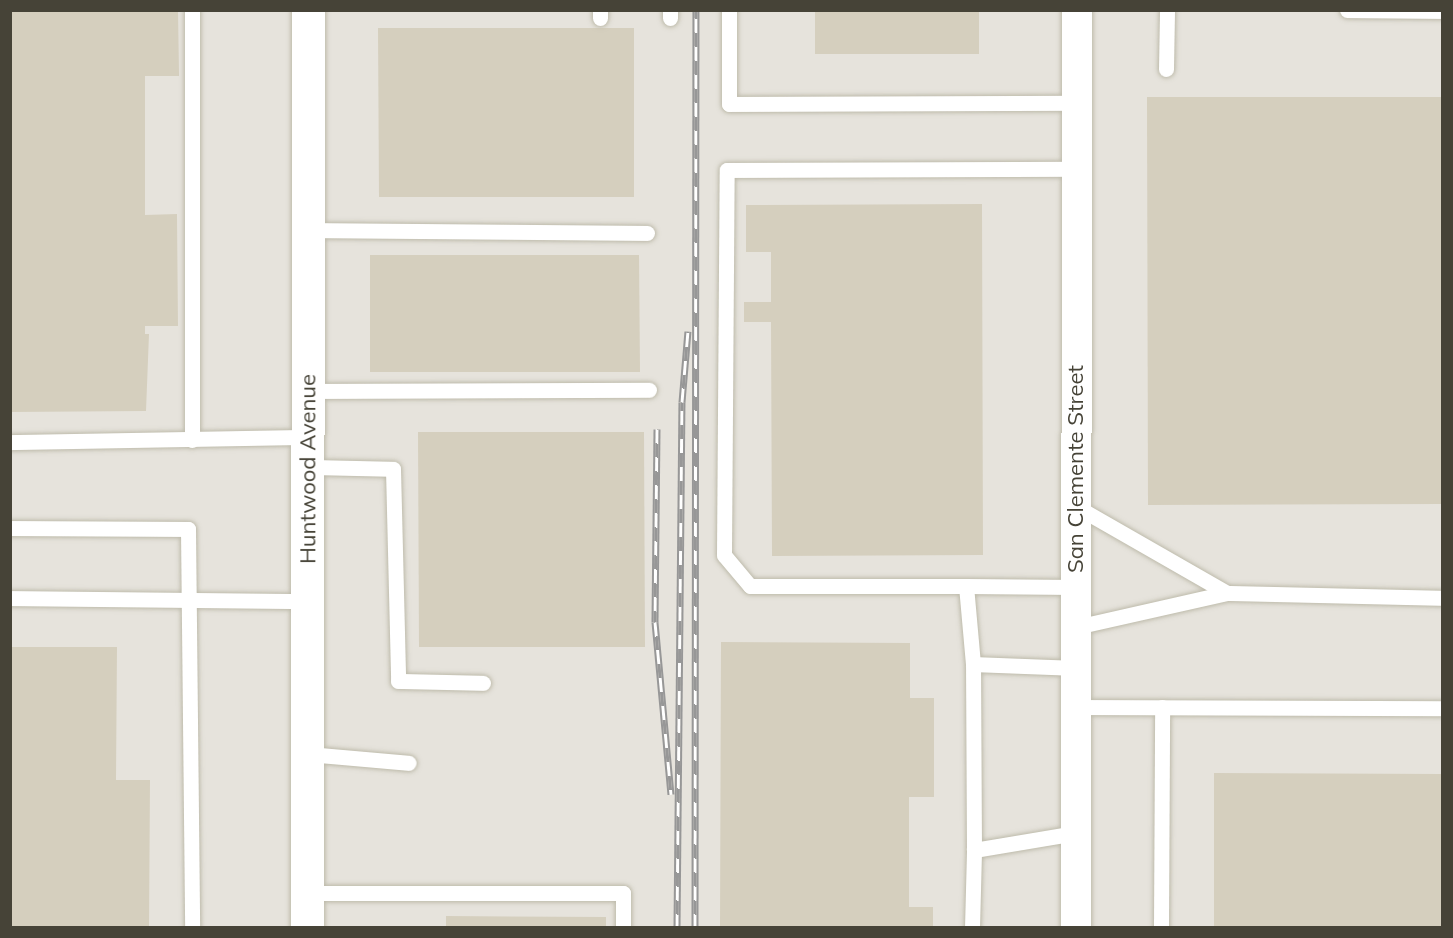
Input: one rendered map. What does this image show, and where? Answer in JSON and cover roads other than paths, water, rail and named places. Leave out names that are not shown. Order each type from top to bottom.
[{"type":"street","name":"Huntwood Avenue","points":[[307,927],[308,10]]},
{"type":"street","name":"San Clemente Street","points":[[1076,927],[1077,10]]},
{"type":"lane","points":[[192,10],[192,440]]},
{"type":"lane","points":[[729,10],[729,104],[1077,103]]},
{"type":"lane","points":[[1166,69],[1167,10]]},
{"type":"lane","points":[[1347,10],[1443,11]]},
{"type":"lane","points":[[1076,587],[750,586],[724,555],[727,170],[1077,169]]},
{"type":"lane","points":[[308,230],[646,233]]},
{"type":"lane","points":[[308,391],[649,390]]},
{"type":"lane","points":[[10,442],[192,440],[308,452],[393,469],[398,681],[483,683]]},
{"type":"lane","points":[[1077,507],[1227,593]]},
{"type":"lane","points":[[10,528],[188,529],[192,927]]},
{"type":"lane","points":[[966,586],[973,664],[972,927]]},
{"type":"lane","points":[[1076,627],[1227,593],[1443,598]]},
{"type":"lane","points":[[10,598],[307,601]]},
{"type":"lane","points":[[973,664],[1076,668]]},
{"type":"lane","points":[[1076,707],[1443,708]]},
{"type":"lane","points":[[1161,927],[1162,707]]},
{"type":"lane","points":[[307,754],[409,763]]},
{"type":"lane","points":[[974,850],[1076,834]]},
{"type":"lane","points":[[307,893],[622,893],[623,927]]},
{"type":"railway","points":[[695,928],[696,10]]},
{"type":"railway","points":[[677,928],[682,402],[688,331]]},
{"type":"railway","points":[[657,429],[655,622],[671,794]]}]
